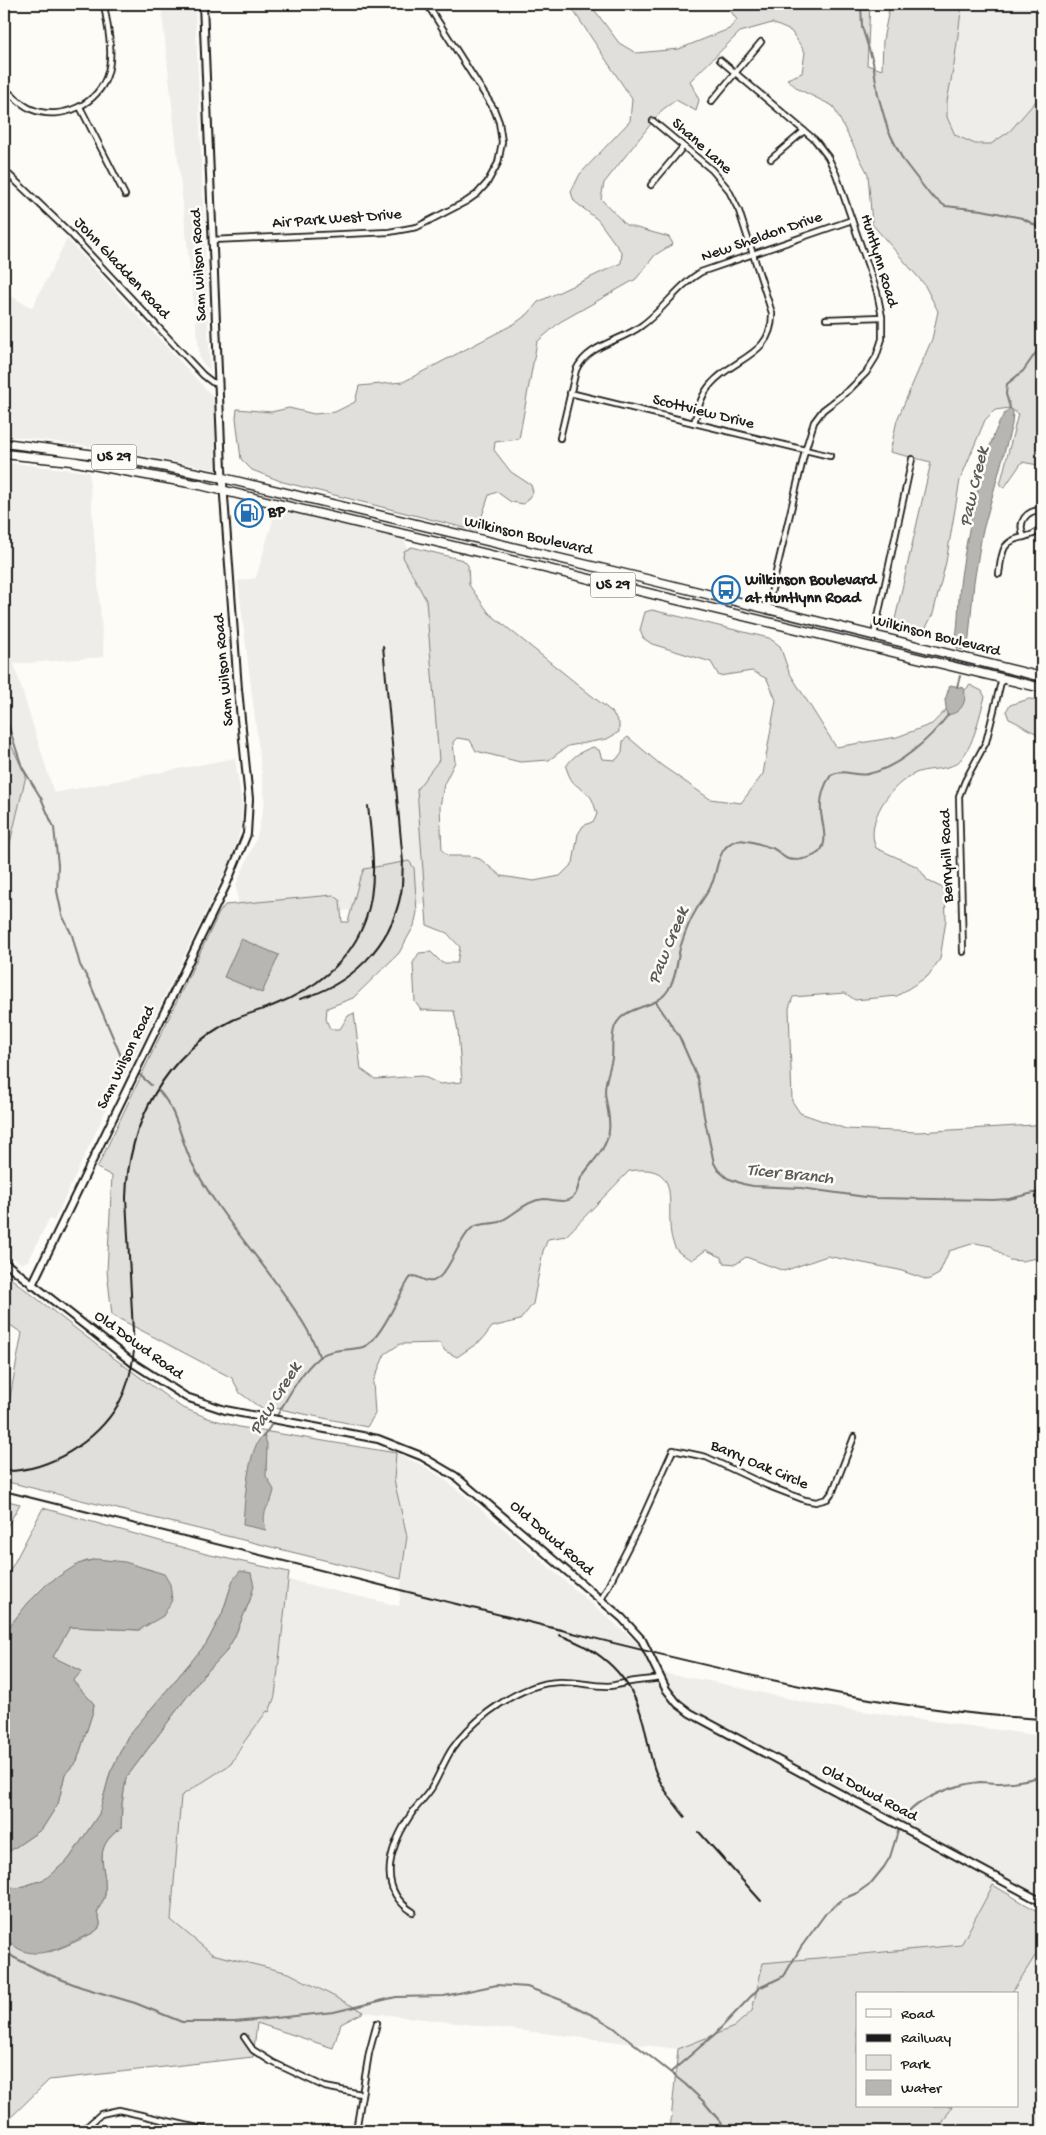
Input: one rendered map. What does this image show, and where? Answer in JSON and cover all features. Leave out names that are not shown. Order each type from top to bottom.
[{"type":"main road","name":"Wilkinson Boulevard","points":[[4,443],[119,458],[223,478],[642,578],[1042,677]]},
{"type":"main road","name":"Wilkinson Boulevard","points":[[4,454],[72,461],[157,476],[224,491],[1042,688]]},
{"type":"main road","points":[[835,637],[837,627]]},
{"type":"main road","points":[[1002,678],[1009,674],[1042,682]]},
{"type":"street","points":[[4,88],[23,104],[37,111],[59,113],[80,107],[99,90],[108,70],[109,45],[104,4]]},
{"type":"street","name":"Sam Wilson Road","points":[[32,1285],[226,885],[247,834],[249,800],[238,689],[223,478],[203,4]]},
{"type":"street","name":"Air Park West Drive","points":[[212,240],[389,232],[417,227],[478,194],[487,183],[498,163],[502,142],[499,122],[494,109],[427,4]]},
{"type":"street","points":[[711,102],[761,42]]},
{"type":"street","name":"Huntlynn Road","points":[[720,60],[822,148],[833,165],[877,292],[882,317],[882,339],[872,365],[859,382],[818,415],[806,451],[767,610]]},
{"type":"street","points":[[80,107],[125,195]]},
{"type":"street","name":"Shane Lane","points":[[653,121],[712,170],[728,189],[739,211],[772,313],[770,333],[758,349],[711,384],[700,402],[694,423]]},
{"type":"street","points":[[771,159],[804,132]]},
{"type":"street","points":[[651,185],[684,147]]},
{"type":"street","name":"John Gladden Road","points":[[4,170],[86,249],[203,374],[212,382],[219,384]]},
{"type":"street","name":"New Sheldon Drive","points":[[560,438],[570,393],[579,364],[592,351],[641,326],[690,279],[712,267],[852,220]]},
{"type":"street","points":[[826,319],[882,317]]},
{"type":"street","name":"Scottview Drive","points":[[570,393],[830,456]]},
{"type":"street","points":[[874,636],[912,459]]},
{"type":"street","points":[[1024,537],[1021,530],[1024,518],[1030,512],[1042,510]]},
{"type":"street","points":[[999,574],[1004,549],[1007,545],[1024,537],[1036,535],[1042,527]]},
{"type":"street","name":"Berryhill Road","points":[[963,952],[959,796],[964,781],[986,742],[1002,678]]},
{"type":"street","name":"Old Dowd Road","points":[[4,1262],[133,1363],[170,1388],[213,1406],[385,1441],[421,1456],[441,1467],[480,1496],[637,1633],[660,1678],[677,1702],[698,1718],[1042,1902]]},
{"type":"street","name":"Barry Oak Circle","points":[[601,1600],[673,1450],[706,1457],[775,1488],[805,1500],[816,1502],[827,1498],[833,1491],[854,1437]]},
{"type":"street","points":[[413,1912],[399,1902],[391,1887],[394,1848],[408,1819],[431,1789],[444,1762],[463,1735],[502,1703],[518,1693],[551,1682],[563,1681],[607,1686],[660,1678]]},
{"type":"street","points":[[356,2131],[361,2094],[377,2023]]},
{"type":"street","points":[[244,2037],[253,2050],[272,2062],[325,2087],[361,2094]]},
{"type":"street","points":[[82,2131],[101,2114],[119,2110],[193,2129],[211,2131]]},
{"type":"shaded area","points":[[161,4],[195,4],[210,371],[200,360]]},
{"type":"shaded area","points":[[962,4],[1042,4],[1042,94],[1010,131],[991,144],[975,144],[955,135],[947,117],[947,101]]},
{"type":"shaded area","points":[[67,239],[215,399],[218,470],[103,448],[4,435],[4,292],[32,308]]},
{"type":"shaded area","points":[[4,462],[89,472],[104,657],[14,664],[54,793],[235,758],[242,804],[241,828],[231,860],[125,1077],[122,1076],[54,1221],[49,1219],[29,1260],[22,1264],[4,1252],[4,868],[26,776],[4,730]]},
{"type":"shaded area","points":[[276,509],[404,540],[430,593],[444,764],[422,782],[432,903],[240,920],[236,885],[257,837],[265,800],[238,581],[256,578]]},
{"type":"shaded area","points":[[396,1453],[424,1466],[474,1503],[634,1640],[666,1674],[709,1681],[817,1705],[1042,1736],[1042,1896],[998,1873],[962,1945],[764,1963],[752,2011],[734,2027],[678,2049],[364,2012],[289,1973],[212,1954],[171,1920],[181,1796],[231,1764],[244,1742],[267,1710],[269,1711],[275,1696],[289,1580],[399,1606],[407,1536],[394,1480]]},
{"type":"shaded area","points":[[1042,1945],[1042,2131],[938,2131],[951,2108],[1018,2108],[1018,1992],[1012,1992]]},
{"type":"green space","points":[[569,4],[590,4],[619,43],[636,53],[679,49],[729,29],[737,20],[726,4],[870,4],[867,65],[882,70],[883,40],[890,4],[962,4],[947,101],[947,117],[955,135],[975,144],[991,144],[1010,131],[1042,94],[1042,457],[1038,465],[1022,462],[1004,488],[1000,485],[1018,414],[1010,408],[995,410],[985,420],[960,480],[946,562],[933,614],[923,633],[893,628],[931,462],[890,452],[897,420],[932,339],[938,311],[924,284],[872,224],[868,174],[833,106],[798,89],[787,79],[802,73],[805,52],[791,31],[772,23],[740,32],[690,81],[699,100],[696,111],[676,100],[662,110],[604,183],[601,199],[626,225],[669,237],[673,244],[655,255],[636,279],[560,322],[537,342],[519,439],[495,442],[494,450],[511,472],[531,485],[533,492],[524,504],[511,502],[497,492],[489,495],[477,531],[283,482],[252,470],[241,459],[236,418],[237,409],[271,412],[289,408],[314,414],[335,412],[355,402],[359,386],[403,382],[514,324],[528,314],[538,302],[621,263],[622,253],[598,220],[574,201],[571,192],[580,174],[630,121],[632,99]]},
{"type":"green space","points":[[412,547],[463,560],[468,565],[469,585],[489,613],[612,712],[619,723],[619,732],[607,739],[568,746],[549,760],[520,762],[476,751],[470,740],[457,738],[453,742],[455,762],[444,784],[440,807],[442,850],[448,856],[469,856],[480,859],[501,876],[534,881],[560,876],[573,863],[578,834],[583,826],[594,821],[597,814],[589,795],[574,784],[566,767],[574,757],[593,747],[599,750],[602,759],[616,760],[622,752],[623,741],[628,737],[661,765],[710,799],[741,803],[763,774],[776,700],[767,679],[752,671],[719,676],[711,662],[652,644],[643,638],[640,630],[645,612],[652,610],[769,638],[780,646],[789,672],[836,747],[897,737],[932,724],[970,685],[982,691],[985,697],[976,729],[962,758],[953,765],[922,771],[907,778],[889,794],[882,804],[874,826],[873,837],[876,848],[918,867],[928,881],[945,889],[946,920],[940,959],[928,976],[897,996],[855,1000],[845,993],[793,997],[789,1008],[792,1101],[800,1113],[846,1129],[918,1132],[1034,1125],[1042,1120],[1042,1257],[1022,1261],[1009,1260],[991,1246],[975,1243],[949,1251],[939,1274],[928,1280],[899,1270],[827,1256],[784,1271],[746,1257],[736,1264],[724,1263],[721,1257],[706,1250],[692,1260],[677,1251],[671,1236],[667,1183],[660,1175],[648,1170],[629,1171],[566,1236],[548,1239],[543,1251],[533,1304],[520,1320],[492,1327],[482,1340],[457,1357],[445,1351],[440,1343],[400,1344],[385,1354],[373,1382],[375,1414],[367,1427],[275,1408],[262,1409],[240,1393],[232,1378],[112,1315],[107,1271],[112,1176],[97,1168],[219,913],[225,905],[333,895],[340,900],[342,922],[348,922],[364,869],[409,861],[414,868],[417,912],[414,926],[399,953],[353,998],[327,1008],[326,1019],[330,1029],[340,1029],[348,1016],[354,1013],[361,1069],[375,1079],[422,1076],[440,1084],[462,1082],[458,1031],[454,1011],[421,1010],[415,1002],[413,963],[419,953],[431,952],[442,963],[457,963],[460,947],[447,933],[427,925],[417,789],[439,760],[426,600],[403,557],[404,551]]},
{"type":"green space","points":[[1029,699],[1042,700],[1042,785],[1038,760],[1041,745],[1036,733],[1009,719],[1006,711],[1010,705]]},
{"type":"green space","points":[[4,730],[26,776],[4,868]]},
{"type":"green space","points":[[4,1273],[111,1356],[181,1407],[208,1418],[239,1427],[396,1453],[394,1480],[407,1536],[401,1579],[4,1481],[4,1429],[22,1333],[4,1321]]},
{"type":"green space","points":[[4,1500],[20,1504],[4,1532]]},
{"type":"green space","points":[[43,1508],[206,1554],[289,1572],[275,1696],[269,1712],[267,1711],[244,1742],[231,1764],[181,1796],[171,1920],[212,1954],[289,1973],[364,2012],[341,2024],[333,2048],[257,2023],[253,2057],[49,2080],[4,2124],[4,1913],[49,1952],[84,1938],[99,1928],[100,1922],[97,1913],[105,1895],[103,1851],[105,1844],[111,1836],[121,1828],[126,1778],[201,1678],[225,1653],[234,1638],[250,1600],[251,1573],[246,1573],[233,1580],[222,1614],[206,1644],[128,1736],[110,1773],[99,1814],[69,1859],[46,1879],[18,1888],[4,1886],[4,1853],[10,1851],[42,1829],[58,1804],[65,1774],[77,1761],[93,1711],[94,1704],[73,1681],[81,1671],[52,1657],[70,1627],[139,1630],[152,1570],[110,1561],[91,1560],[84,1562],[49,1584],[25,1607],[4,1633],[4,1582]]},
{"type":"green space","points":[[993,1885],[1042,1914],[1042,1945],[1012,1992],[856,1992],[856,2108],[951,2108],[938,2131],[670,2131],[678,2049],[734,2027],[752,2011],[763,1963],[961,1945]]},
{"type":"water","points":[[1010,408],[1013,412],[1012,424],[982,534],[974,582],[968,648],[961,649],[954,645],[957,632],[962,569],[971,520],[993,438],[1001,419]]},
{"type":"water","points":[[950,685],[964,688],[965,698],[960,709],[947,715],[945,700]]},
{"type":"water","points":[[241,939],[279,955],[262,993],[224,977]]},
{"type":"water","points":[[264,1435],[267,1444],[266,1476],[274,1490],[264,1517],[266,1530],[243,1525],[251,1462],[254,1450]]},
{"type":"water","points":[[96,1559],[125,1562],[164,1574],[170,1584],[172,1600],[163,1616],[139,1630],[70,1627],[53,1657],[82,1671],[73,1681],[94,1704],[93,1711],[77,1761],[65,1774],[58,1804],[42,1829],[10,1851],[4,1853],[4,1633],[28,1603],[47,1584],[78,1564]]},
{"type":"water","points":[[240,1571],[251,1573],[254,1586],[234,1638],[225,1653],[201,1678],[126,1778],[121,1828],[111,1836],[105,1844],[103,1851],[105,1895],[97,1913],[100,1922],[99,1927],[90,1934],[53,1950],[36,1953],[19,1949],[8,1940],[6,1934],[10,1918],[4,1913],[4,1886],[18,1888],[45,1879],[69,1859],[99,1814],[110,1773],[128,1736],[206,1644],[222,1614],[233,1580]]},
{"type":"waterway","points":[[861,4],[862,27],[873,62],[878,95],[888,130],[903,160],[930,195],[945,206],[982,210],[1022,218],[1035,225],[1042,235]]},
{"type":"waterway","points":[[1042,288],[1037,316],[1042,344]]},
{"type":"waterway","name":"Paw Creek","points":[[1010,408],[1006,394],[1007,384],[1023,371],[1042,344]]},
{"type":"waterway","name":"Paw Creek","points":[[957,687],[960,676]]},
{"type":"waterway","points":[[4,712],[22,767],[41,798],[54,828],[58,865],[57,891],[62,915],[72,935],[80,965],[89,981],[126,1068]]},
{"type":"waterway","name":"Paw Creek","points":[[263,1437],[295,1385],[310,1366],[318,1358],[333,1351],[363,1347],[369,1343],[382,1327],[410,1278],[414,1276],[426,1281],[433,1281],[439,1278],[449,1265],[462,1240],[472,1228],[478,1225],[499,1222],[526,1205],[538,1200],[564,1201],[571,1199],[575,1194],[581,1178],[605,1145],[609,1131],[605,1087],[612,1058],[615,1026],[626,1014],[654,1002],[666,993],[674,977],[686,930],[711,885],[725,848],[736,841],[742,840],[772,848],[788,859],[809,858],[815,855],[823,847],[824,829],[821,802],[824,788],[831,775],[840,772],[863,775],[891,766],[923,743],[948,715]]},
{"type":"waterway","name":"Ticer Branch","points":[[656,1002],[679,1036],[698,1079],[714,1163],[718,1170],[727,1178],[753,1186],[801,1188],[873,1198],[993,1200],[1009,1199],[1042,1191]]},
{"type":"waterway","points":[[140,1075],[151,1085]]},
{"type":"waterway","points":[[159,1091],[170,1108],[188,1154],[202,1181],[296,1311],[309,1333],[319,1356]]},
{"type":"waterway","points":[[903,1818],[918,1804],[948,1789],[980,1782],[1005,1783],[1042,1776]]},
{"type":"waterway","points":[[671,2072],[715,2034],[759,1988],[784,1976],[801,1947],[826,1913],[843,1899],[857,1893],[871,1883],[884,1867],[890,1857],[898,1831]]},
{"type":"waterway","points":[[4,1949],[13,1957],[45,1973],[81,1987],[135,2003],[182,2022],[235,2022],[334,2012],[396,1997],[444,1996],[497,1985],[527,1987],[564,2001],[613,2027],[685,2084],[703,2101],[728,2131]]},
{"type":"railway","points":[[300,999],[319,993],[336,984],[366,961],[388,930],[396,912],[401,893],[403,862],[383,646]]},
{"type":"railway","points":[[4,1471],[38,1466],[70,1452],[98,1430],[119,1403],[129,1378],[134,1351],[126,1198],[128,1170],[134,1143],[143,1118],[155,1094],[170,1071],[209,1034],[233,1020],[272,1006],[302,992],[329,972],[351,948],[366,918],[372,891],[373,862],[368,806]]},
{"type":"railway","points":[[4,1491],[610,1642],[794,1685],[917,1706],[1042,1719]]},
{"type":"railway","points":[[559,1635],[589,1648],[613,1667],[622,1678],[638,1705],[656,1773],[665,1790],[685,1817]]},
{"type":"railway","points":[[699,1832],[761,1901]]},
{"type":"place","name":"BP","points":[[249,513]]},
{"type":"place","name":"Wilkinson Boulevard at Huntlynn Road","points":[[726,590]]}]
